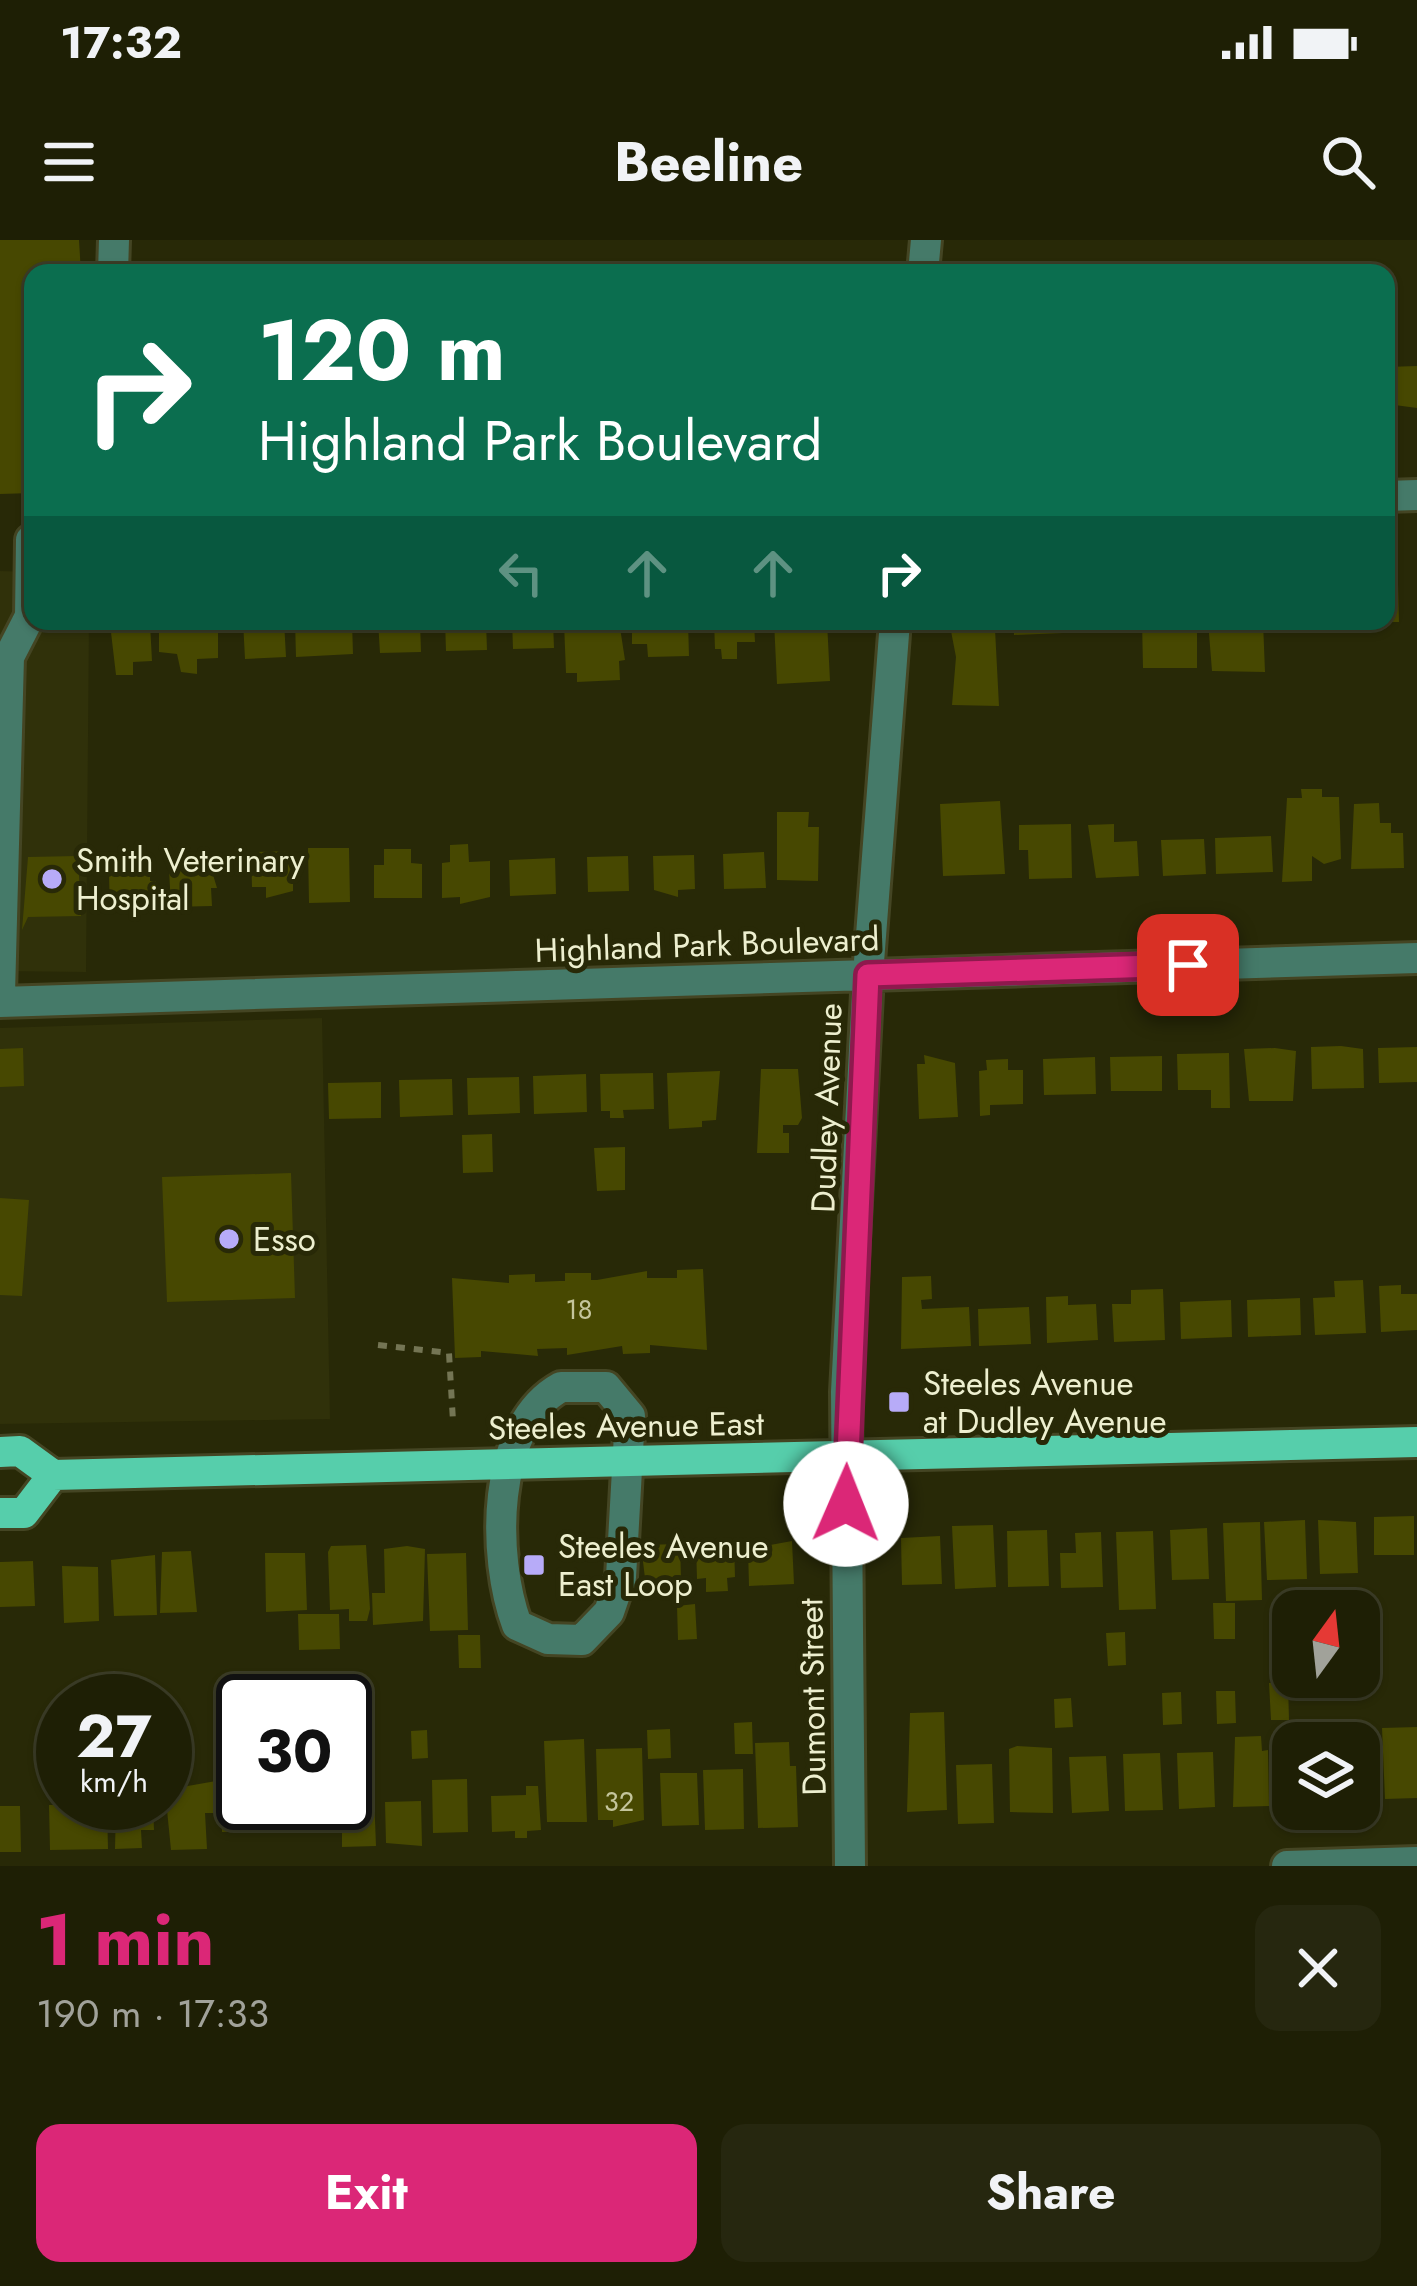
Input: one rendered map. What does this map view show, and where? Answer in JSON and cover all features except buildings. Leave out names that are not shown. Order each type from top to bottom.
[{"type":"main road","name":"Steeles Avenue East","points":[[0,1452],[20,1451],[53,1475],[1417,1442]]},
{"type":"main road","points":[[0,1513],[24,1513],[53,1475]]},
{"type":"street","points":[[0,998],[9,657],[24,628]]},
{"type":"street","name":"Dudley Avenue","points":[[847,1455],[868,975],[894,630]]},
{"type":"street","name":"Highland Park Boulevard","points":[[0,998],[1417,958]]},
{"type":"street","points":[[561,1387],[606,1387],[621,1399],[630,1416],[624,1461],[620,1577],[609,1612],[582,1640],[548,1639],[517,1625],[503,1587],[503,1464],[540,1398],[561,1387]]},
{"type":"street","name":"Dumont Street","points":[[847,1455],[850,1866]]},
{"type":"street","points":[[1287,1866],[1417,1862]]},
{"type":"path","points":[[378,1345],[449,1353],[453,1420]]},
{"type":"shaded area","points":[[0,571],[24,572],[24,630],[89,630],[86,972],[0,971]]},
{"type":"shaded area","points":[[322,1018],[330,1419],[0,1424],[0,1028]]},
{"type":"place","name":"Smith Veterinary Hospital","points":[[52,879]]},
{"type":"place","name":"Esso","points":[[229,1239]]},
{"type":"place","name":"Steeles Avenue at Dudley Avenue","points":[[899,1402]]},
{"type":"place","name":"Steeles Avenue East Loop","points":[[534,1565]]},
{"type":"route","points":[[846,1504],[846,1392],[868,975],[1188,965]]}]
